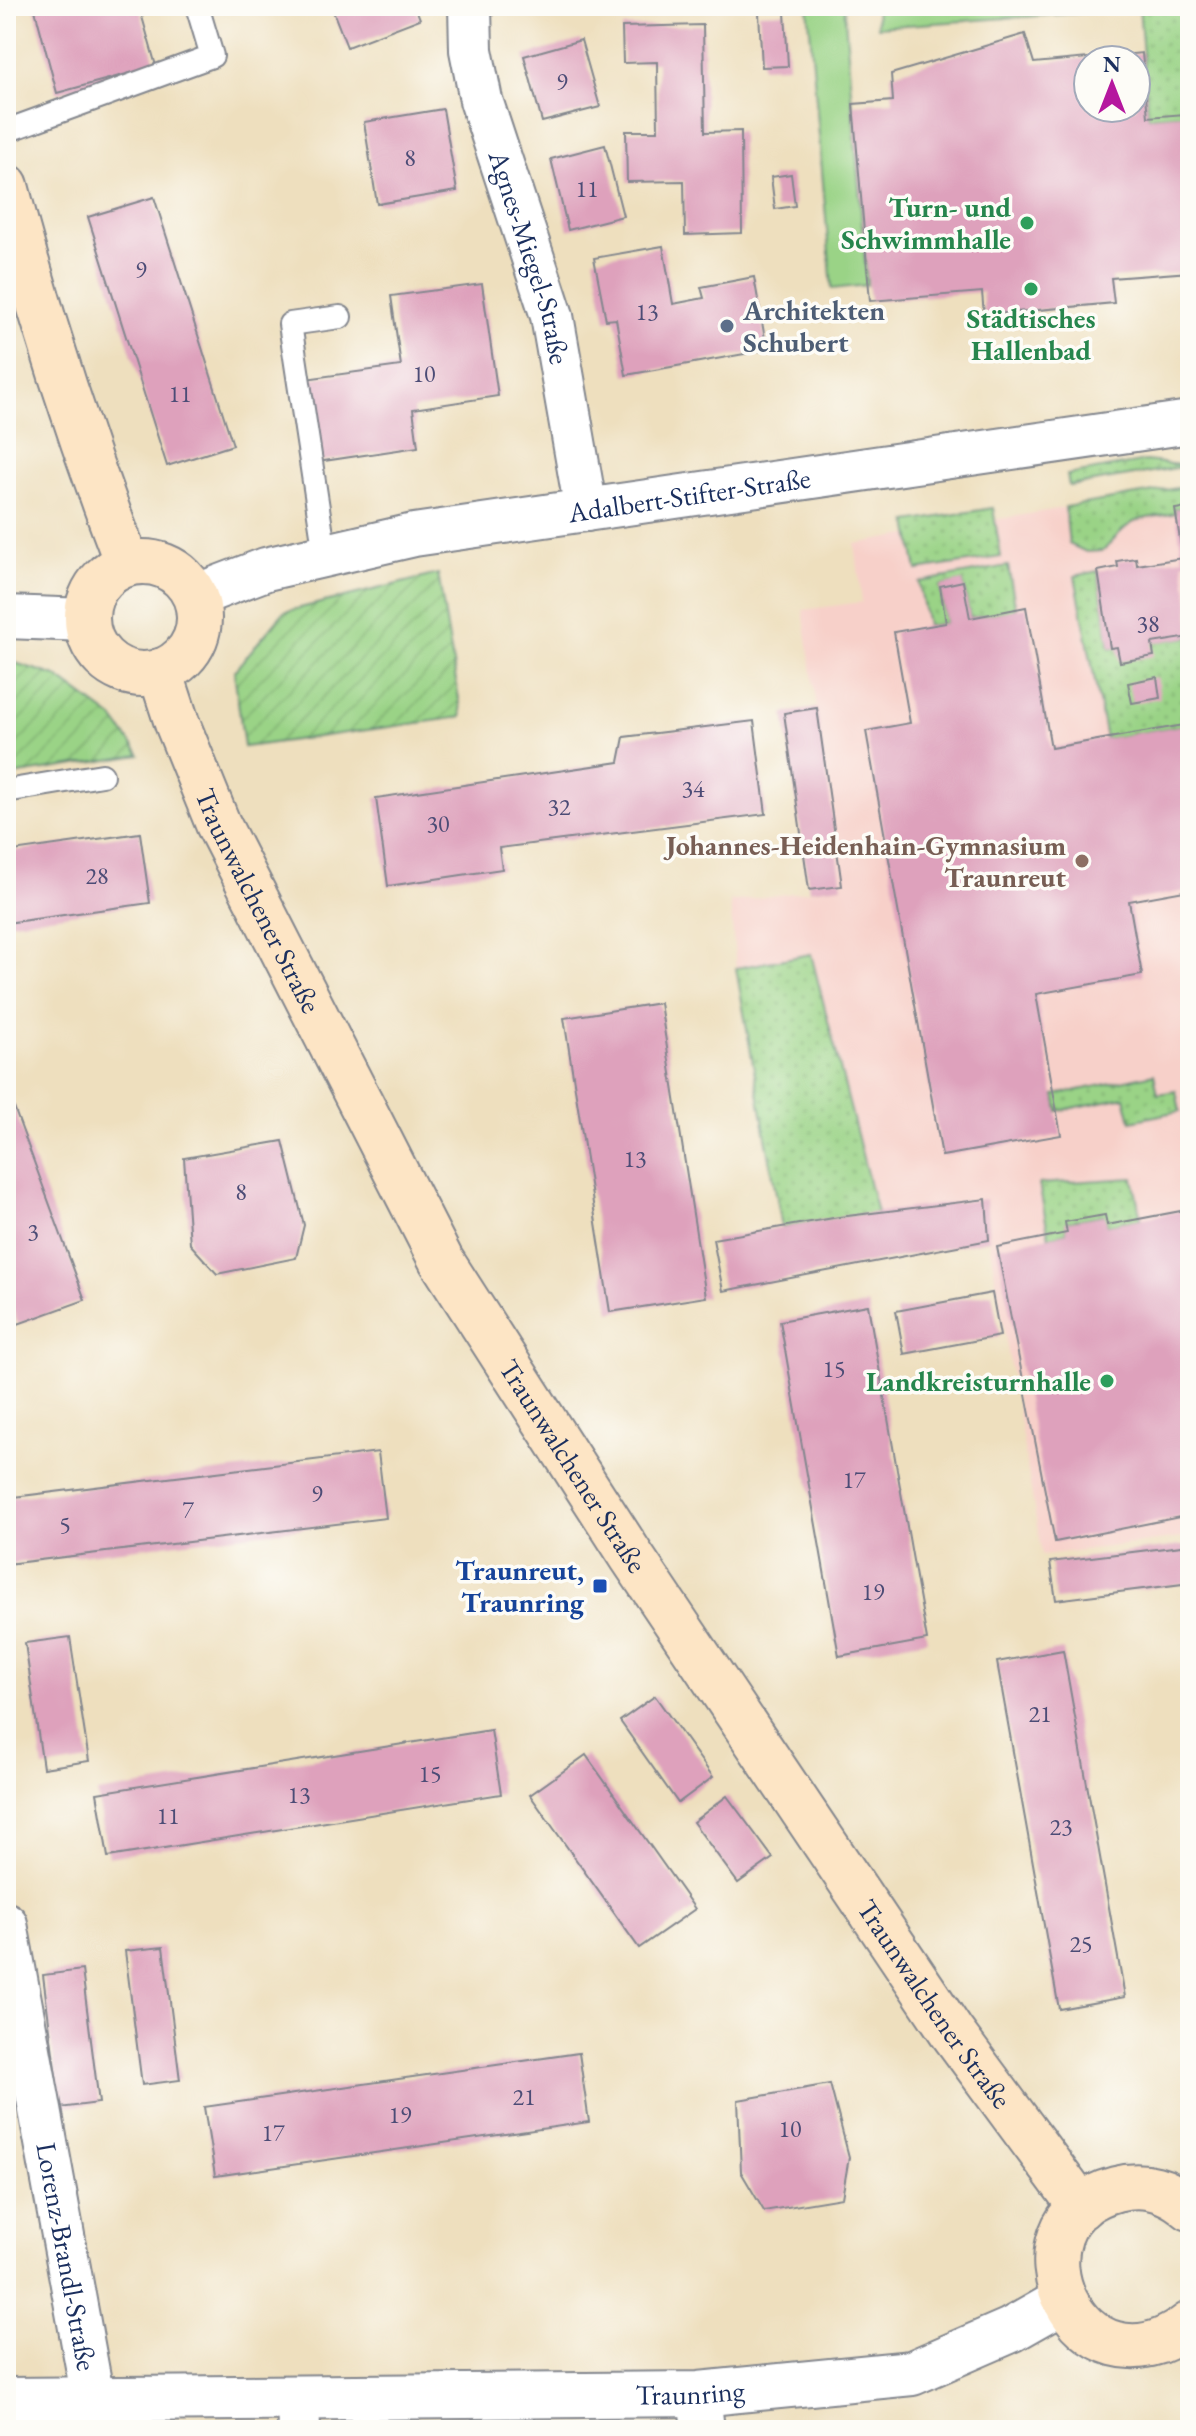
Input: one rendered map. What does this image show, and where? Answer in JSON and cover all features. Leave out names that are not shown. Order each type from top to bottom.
[{"type":"main road","points":[[6,186],[60,372],[101,497],[127,563]]},
{"type":"main road","points":[[143,561],[175,571],[187,582],[195,596],[199,614],[197,633],[189,650],[176,663],[160,671],[143,674],[110,664],[89,637],[86,620],[88,601],[97,585],[110,572],[127,563],[143,561]]},
{"type":"main road","name":"Traunwalchener Straße","points":[[160,671],[177,723],[218,824],[441,1260],[737,1714],[951,2031],[1081,2207]]},
{"type":"main road","points":[[1185,2340],[1143,2345],[1110,2341],[1081,2324],[1064,2300],[1056,2273],[1058,2244],[1064,2230],[1081,2207],[1109,2191],[1142,2186],[1173,2195],[1190,2208]]},
{"type":"street","name":"Agnes-Miegel-Straße","points":[[470,6],[471,50],[481,100],[552,316],[586,510]]},
{"type":"street","name":"Adalbert-Stifter-Straße","points":[[195,596],[266,569],[414,535],[1190,422]]},
{"type":"street","points":[[6,617],[86,620]]},
{"type":"street","name":"Lorenz-Brandl-Straße","points":[[6,1924],[93,2399]]},
{"type":"street","name":"Traunring","points":[[6,2400],[93,2399],[298,2414],[701,2412],[912,2373],[1011,2330],[1064,2300]]},
{"type":"lane","points":[[6,131],[212,56],[197,6]]},
{"type":"lane","points":[[325,554],[290,324],[340,317]]},
{"type":"lane","points":[[6,791],[102,775]]},
{"type":"shaded area","points":[[1190,486],[1190,1537],[1042,1555],[989,1240],[986,1200],[782,1227],[736,968],[730,902],[842,886],[803,610],[862,602],[855,544]]},
{"type":"green space","points":[[808,6],[844,6],[867,285],[832,289]]},
{"type":"green space","points":[[876,6],[1109,6],[1109,11],[877,27]]},
{"type":"green space","points":[[1139,6],[1190,6],[1190,153],[1185,114],[1152,117],[1152,44],[1142,44]]},
{"type":"green space","points":[[1146,461],[1188,466],[1069,486],[1067,475]]},
{"type":"green space","points":[[1190,486],[1190,507],[1131,524],[1103,551],[1086,552],[1069,544],[1065,507]]},
{"type":"green space","points":[[993,508],[1001,557],[917,570],[908,522]]},
{"type":"green space","points":[[1008,566],[1016,610],[970,618],[963,582],[940,586],[946,623],[927,626],[919,582]]},
{"type":"green space","points":[[1098,571],[1110,648],[1190,637],[1190,724],[1106,739],[1075,576]]},
{"type":"green space","points":[[438,574],[462,717],[244,747],[234,671],[284,612]]},
{"type":"green space","points":[[6,660],[56,676],[113,718],[140,755],[6,776]]},
{"type":"green space","points":[[811,954],[877,1213],[782,1227],[736,968]]},
{"type":"green space","points":[[1154,1074],[1158,1094],[1176,1091],[1180,1111],[1131,1121],[1125,1097],[1058,1111],[1055,1095]]},
{"type":"green space","points":[[1133,1178],[1141,1219],[1107,1225],[1104,1215],[1066,1222],[1067,1233],[1049,1237],[1039,1184]]},
{"type":"building","points":[[34,6],[139,6],[156,66],[57,93]]},
{"type":"building","points":[[331,6],[415,6],[420,19],[347,47]]},
{"type":"building","points":[[785,12],[788,66],[762,67],[759,13]]},
{"type":"building","points":[[703,25],[705,132],[741,131],[742,233],[685,235],[684,181],[627,182],[626,131],[658,131],[657,62],[623,63],[622,27]]},
{"type":"building","name":"Turn- und Schwimmhalle","points":[[1025,34],[1034,63],[1072,59],[1072,124],[1152,124],[1152,117],[1185,114],[1190,174],[1190,272],[1111,278],[1114,303],[984,315],[982,292],[870,301],[853,104],[893,101],[891,74]]},
{"type":"building","points":[[581,40],[600,107],[542,122],[524,56]]},
{"type":"building","points":[[443,109],[457,191],[377,204],[364,122]]},
{"type":"building","points":[[605,145],[623,216],[568,230],[551,159]]},
{"type":"building","points":[[791,174],[795,206],[775,209],[771,177]]},
{"type":"building","points":[[154,197],[233,445],[167,466],[88,217]]},
{"type":"building","points":[[663,246],[673,304],[704,298],[701,287],[754,277],[767,350],[626,375],[616,319],[606,320],[594,258]]},
{"type":"building","points":[[482,284],[498,396],[413,409],[418,447],[317,462],[305,379],[401,366],[391,296]]},
{"type":"building","points":[[1190,507],[1190,561],[1183,563],[1190,609],[1190,637],[1152,643],[1154,656],[1120,662],[1117,647],[1110,648],[1098,571],[1118,567],[1117,561],[1136,558],[1137,565],[1183,558],[1175,509]]},
{"type":"building","points":[[963,581],[970,618],[1026,607],[1051,748],[1190,724],[1190,890],[1129,901],[1142,975],[1036,994],[1061,1135],[942,1156],[866,731],[910,723],[894,632],[946,623],[940,586]]},
{"type":"building","points":[[1157,677],[1160,698],[1132,703],[1128,683]]},
{"type":"building","points":[[817,708],[842,886],[809,890],[784,713]]},
{"type":"building","points":[[754,721],[766,814],[499,848],[502,869],[388,886],[376,798],[619,762],[624,737]]},
{"type":"building","points":[[140,833],[150,903],[6,923],[6,852]]},
{"type":"building","points":[[660,1003],[706,1297],[610,1312],[564,1018]]},
{"type":"building","points":[[6,1086],[85,1300],[18,1324],[6,1293]]},
{"type":"building","points":[[283,1141],[304,1225],[296,1258],[217,1274],[190,1244],[184,1158]]},
{"type":"building","points":[[986,1199],[989,1240],[723,1291],[713,1239],[839,1217]]},
{"type":"building","name":"Landkreisturnhalle","points":[[1186,1210],[1190,1221],[1190,1515],[1055,1542],[997,1247],[1067,1233],[1065,1222],[1105,1215],[1107,1225]]},
{"type":"building","points":[[992,1293],[1000,1336],[904,1354],[896,1311]]},
{"type":"building","points":[[868,1305],[927,1640],[839,1656],[780,1321]]},
{"type":"building","points":[[378,1452],[386,1518],[6,1564],[6,1498]]},
{"type":"building","points":[[1190,1545],[1190,1583],[1056,1600],[1050,1562]]},
{"type":"building","points":[[70,1637],[89,1761],[43,1768],[25,1643]]},
{"type":"building","points":[[1063,1650],[1125,1997],[1059,2009],[997,1662]]},
{"type":"building","points":[[655,1696],[713,1777],[678,1803],[620,1721]]},
{"type":"building","points":[[491,1730],[501,1794],[108,1857],[97,1793]]},
{"type":"building","points":[[586,1755],[695,1909],[639,1948],[530,1795]]},
{"type":"building","points":[[727,1796],[773,1858],[738,1883],[693,1822]]},
{"type":"building","points":[[163,1947],[180,2080],[142,2085],[125,1951]]},
{"type":"building","points":[[82,1970],[99,2103],[60,2108],[43,1975]]},
{"type":"building","points":[[579,2053],[589,2122],[215,2176],[204,2107]]},
{"type":"building","points":[[830,2084],[849,2157],[842,2198],[764,2211],[741,2172],[738,2100]]},
{"type":"place","name":"Turn- und Schwimmhalle","points":[[1027,223]]},
{"type":"place","name":"Städtisches Hallenbad","points":[[1031,289]]},
{"type":"place","name":"Architekten Schubert","points":[[727,326]]},
{"type":"place","name":"Johannes-Heidenhain-Gymnasium Traunreut","points":[[1082,861]]},
{"type":"place","name":"Landkreisturnhalle","points":[[1107,1381]]},
{"type":"place","name":"Traunreut, Traunring","points":[[600,1586]]}]
